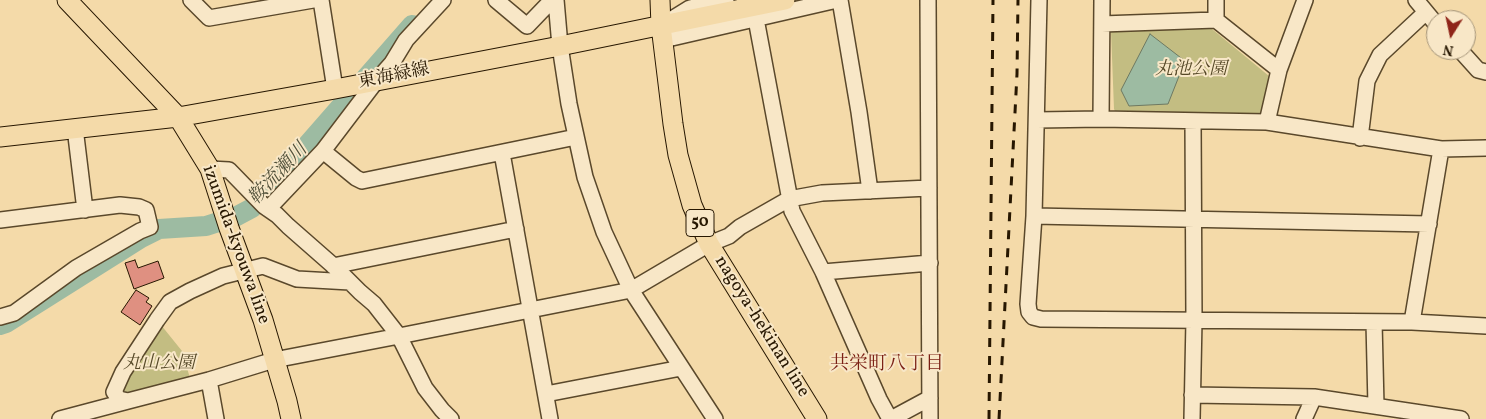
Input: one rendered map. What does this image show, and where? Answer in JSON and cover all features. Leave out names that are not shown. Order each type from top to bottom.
[{"type":"main road","name":"izumida-kyouwa line","points":[[67,0],[178,117],[210,169],[226,220],[263,320],[287,400],[290,419]]},
{"type":"main road","name":"nagoya-hekinan line","points":[[660,0],[673,124],[678,156],[692,205],[709,244],[817,419]]},
{"type":"main road","name":"東海緑線","points":[[0,137],[178,117],[560,46],[662,33],[741,10],[785,0]]},
{"type":"street","points":[[191,0],[209,18],[313,0]]},
{"type":"street","points":[[321,0],[339,88]]},
{"type":"street","points":[[262,204],[323,151],[373,81],[392,64],[406,40],[443,0]]},
{"type":"street","points":[[496,0],[527,26],[552,0]]},
{"type":"street","points":[[556,0],[560,46],[576,136],[585,177],[604,232],[631,290],[715,419]]},
{"type":"street","points":[[870,191],[859,112],[839,0],[741,10],[792,211],[823,272],[879,399],[890,419],[930,398]]},
{"type":"street","points":[[928,0],[930,419]]},
{"type":"street","points":[[1039,0],[1034,216],[1028,304],[1029,312],[1033,317],[1041,319],[1412,322],[1486,326]]},
{"type":"street","points":[[1101,119],[1102,0]]},
{"type":"street","points":[[1216,0],[1216,20]]},
{"type":"street","points":[[1267,122],[1279,70],[1305,0]]},
{"type":"street","points":[[1360,138],[1367,81],[1380,56],[1425,13],[1416,0]]},
{"type":"street","points":[[1102,24],[1216,20],[1279,70]]},
{"type":"street","points":[[1469,60],[1478,70],[1486,72]]},
{"type":"street","points":[[1037,120],[1101,119],[1267,122],[1360,138],[1441,149],[1486,148]]},
{"type":"street","points":[[1192,419],[1194,320],[1193,121]]},
{"type":"street","points":[[75,128],[85,210]]},
{"type":"street","points":[[323,151],[362,181],[576,136]]},
{"type":"street","points":[[1412,322],[1441,149]]},
{"type":"street","points":[[502,153],[550,419]]},
{"type":"street","points":[[210,169],[229,170],[262,204],[277,215],[374,304],[399,336],[426,388],[451,419]]},
{"type":"street","points":[[60,419],[209,380],[274,360],[631,290],[709,244],[729,236],[740,227],[789,199],[822,193],[929,188]]},
{"type":"street","points":[[0,220],[120,205],[139,207],[146,210],[150,227],[76,268],[14,313],[0,318]]},
{"type":"street","points":[[1034,216],[1429,224]]},
{"type":"street","points":[[334,266],[516,229]]},
{"type":"street","points":[[823,272],[930,263]]},
{"type":"street","points":[[128,401],[119,399],[114,392],[123,372],[170,302],[223,276],[263,266],[296,279],[350,282]]},
{"type":"street","points":[[1374,322],[1376,406]]},
{"type":"street","points":[[546,394],[681,368]]},
{"type":"street","points":[[209,380],[216,419]]},
{"type":"street","points":[[1192,395],[1314,397],[1461,419]]},
{"type":"street","points":[[1304,419],[1314,397]]},
{"type":"green space","name":"丸池公園","points":[[1116,28],[1212,29],[1269,76],[1271,82],[1264,114],[1116,113],[1114,109],[1111,31]]},
{"type":"green space","name":"丸山公園","points":[[157,320],[182,351],[192,385],[119,399],[123,372]]},
{"type":"shaded area","points":[[1150,34],[1185,61],[1168,104],[1129,106],[1121,90]]},
{"type":"building","points":[[135,260],[138,268],[158,261],[164,278],[134,289],[125,263]]},
{"type":"building","points":[[136,290],[149,298],[146,302],[152,306],[140,325],[121,312]]},
{"type":"waterway","name":"鞍流瀬川","points":[[0,325],[141,238],[159,229],[206,226],[237,216],[252,208],[412,25]]},
{"type":"railway","points":[[989,419],[993,0]]},
{"type":"railway","points":[[999,419],[1017,74],[1018,0]]},
{"type":"district","name":"共栄町八丁目","points":[[887,366]]}]
